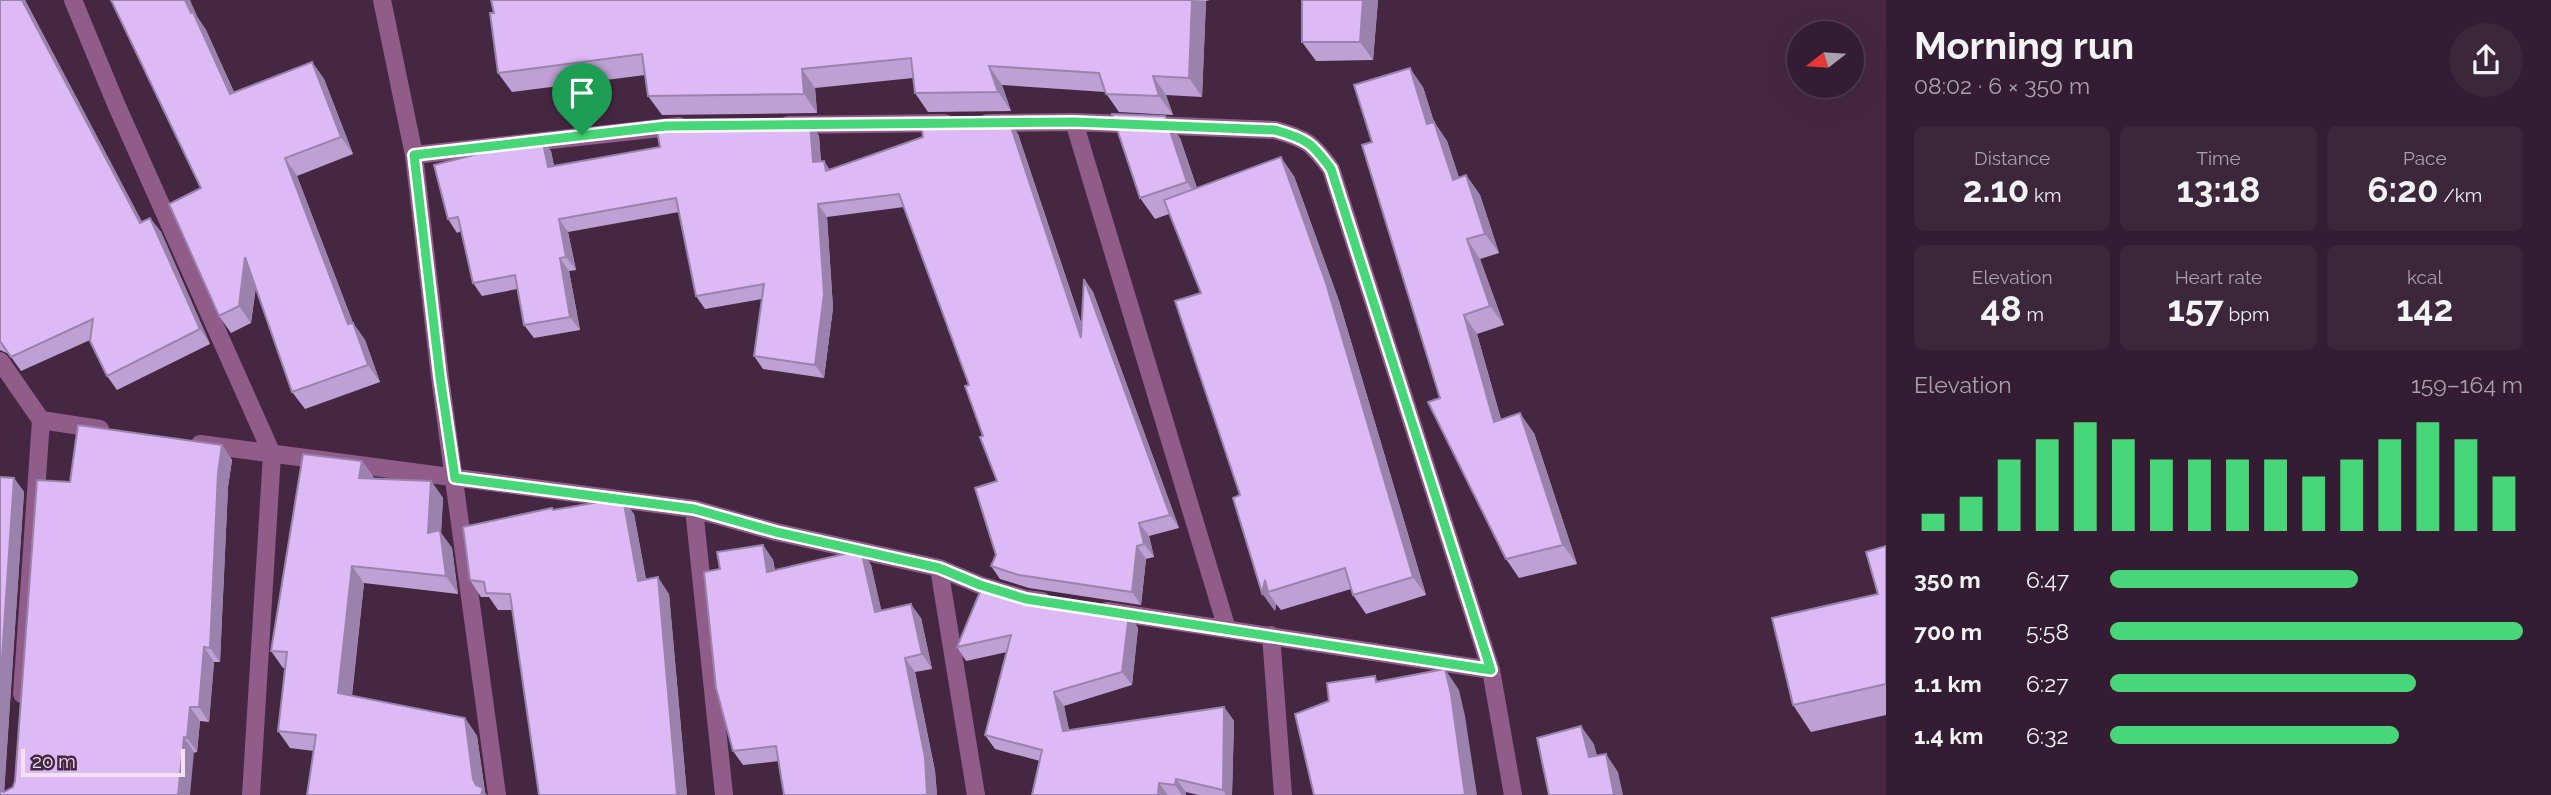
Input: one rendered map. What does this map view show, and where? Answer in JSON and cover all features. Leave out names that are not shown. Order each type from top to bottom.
[{"type":"street","points":[[73,0],[116,104],[272,454],[251,795]]},
{"type":"street","points":[[382,0],[414,155],[440,377],[497,795]]},
{"type":"street","points":[[775,125],[1074,122],[1275,130],[1314,146],[1331,169],[1491,670],[1513,795]]},
{"type":"street","points":[[1074,122],[1227,629]]},
{"type":"street","points":[[414,155],[694,125]]},
{"type":"street","points":[[0,361],[41,420],[20,712]]},
{"type":"street","points":[[41,420],[122,432]]},
{"type":"street","points":[[177,440],[694,509],[776,532],[939,568],[980,585],[1026,599],[1053,603]]},
{"type":"street","points":[[694,509],[724,795]]},
{"type":"street","points":[[939,568],[976,795]]},
{"type":"street","points":[[1093,609],[1491,670]]},
{"type":"street","points":[[1271,635],[1283,795]]},
{"type":"building","points":[[0,0],[22,0],[140,223],[150,218],[200,329],[107,376],[90,341],[93,319],[11,357],[0,341]]},
{"type":"building","points":[[111,0],[185,0],[230,94],[312,62],[341,137],[285,158],[348,324],[353,323],[368,365],[292,392],[245,257],[239,306],[219,316],[169,204],[201,188]]},
{"type":"building","points":[[491,0],[1192,0],[1189,78],[1153,76],[1159,96],[1106,94],[1099,73],[989,66],[998,92],[915,93],[911,58],[802,69],[804,94],[648,96],[642,54],[498,73],[490,13],[494,13]]},
{"type":"building","points":[[1302,0],[1363,0],[1360,42],[1302,42]]},
{"type":"building","points":[[1410,68],[1427,124],[1434,122],[1453,180],[1466,175],[1485,234],[1467,239],[1490,306],[1464,315],[1494,422],[1520,413],[1563,545],[1506,559],[1428,402],[1440,398],[1362,145],[1372,142],[1354,85]]},
{"type":"building","points":[[1112,114],[1165,116],[1187,182],[1140,198]]},
{"type":"building","points":[[1009,121],[1081,338],[1084,279],[1170,515],[1139,523],[1144,544],[1137,546],[1132,592],[1019,575],[991,566],[996,555],[975,488],[997,481],[965,386],[969,385],[899,194],[818,204],[824,294],[815,365],[754,356],[764,284],[696,296],[676,198],[559,219],[566,257],[560,258],[570,317],[524,325],[515,275],[473,283],[458,217],[448,219],[434,165],[497,149],[496,144],[542,138],[548,167],[660,147],[656,124],[810,123],[813,162],[824,161],[826,171],[923,137],[921,122]]},
{"type":"building","points":[[1281,157],[1326,283],[1413,577],[1353,595],[1345,568],[1268,592],[1265,580],[1262,593],[1233,498],[1240,495],[1175,301],[1201,293],[1164,200]]},
{"type":"building","points":[[78,425],[222,445],[218,473],[210,648],[204,647],[199,707],[190,707],[178,795],[0,795],[0,791],[4,792],[13,787],[15,781],[37,480],[70,482]]},
{"type":"building","points":[[303,454],[362,461],[359,478],[431,481],[428,533],[440,530],[446,576],[352,566],[338,693],[465,718],[473,779],[476,785],[483,788],[481,795],[307,795],[316,735],[278,731],[287,652],[271,651]]},
{"type":"building","points":[[0,477],[14,478],[0,688]]},
{"type":"building","points":[[623,498],[638,581],[658,577],[677,795],[539,795],[510,594],[486,593],[484,582],[470,580],[463,527],[552,508],[553,510]]},
{"type":"building","points":[[763,545],[767,572],[861,550],[875,612],[911,604],[922,654],[905,658],[925,757],[927,795],[784,795],[776,746],[733,751],[716,688],[704,572],[720,569],[717,552]]},
{"type":"building","points":[[1886,546],[1886,684],[1793,705],[1772,618],[1878,594],[1866,552]]},
{"type":"building","points":[[982,587],[1015,597],[1129,614],[1122,672],[1054,692],[1063,731],[1224,707],[1223,790],[1176,779],[1175,785],[1159,783],[1158,795],[1032,795],[1042,750],[985,735],[1011,635],[957,647]]},
{"type":"building","points":[[1445,669],[1465,795],[1314,795],[1295,714],[1329,701],[1327,683],[1375,676],[1376,682]]},
{"type":"building","points":[[1581,726],[1589,757],[1606,754],[1614,795],[1549,795],[1537,738]]},
{"type":"route","points":[[1074,122],[1275,130],[1314,146],[1331,169],[1491,670],[1026,599],[980,585],[939,568],[776,532],[694,509],[455,478],[440,377],[414,155],[582,135],[666,126],[1074,122]]}]
